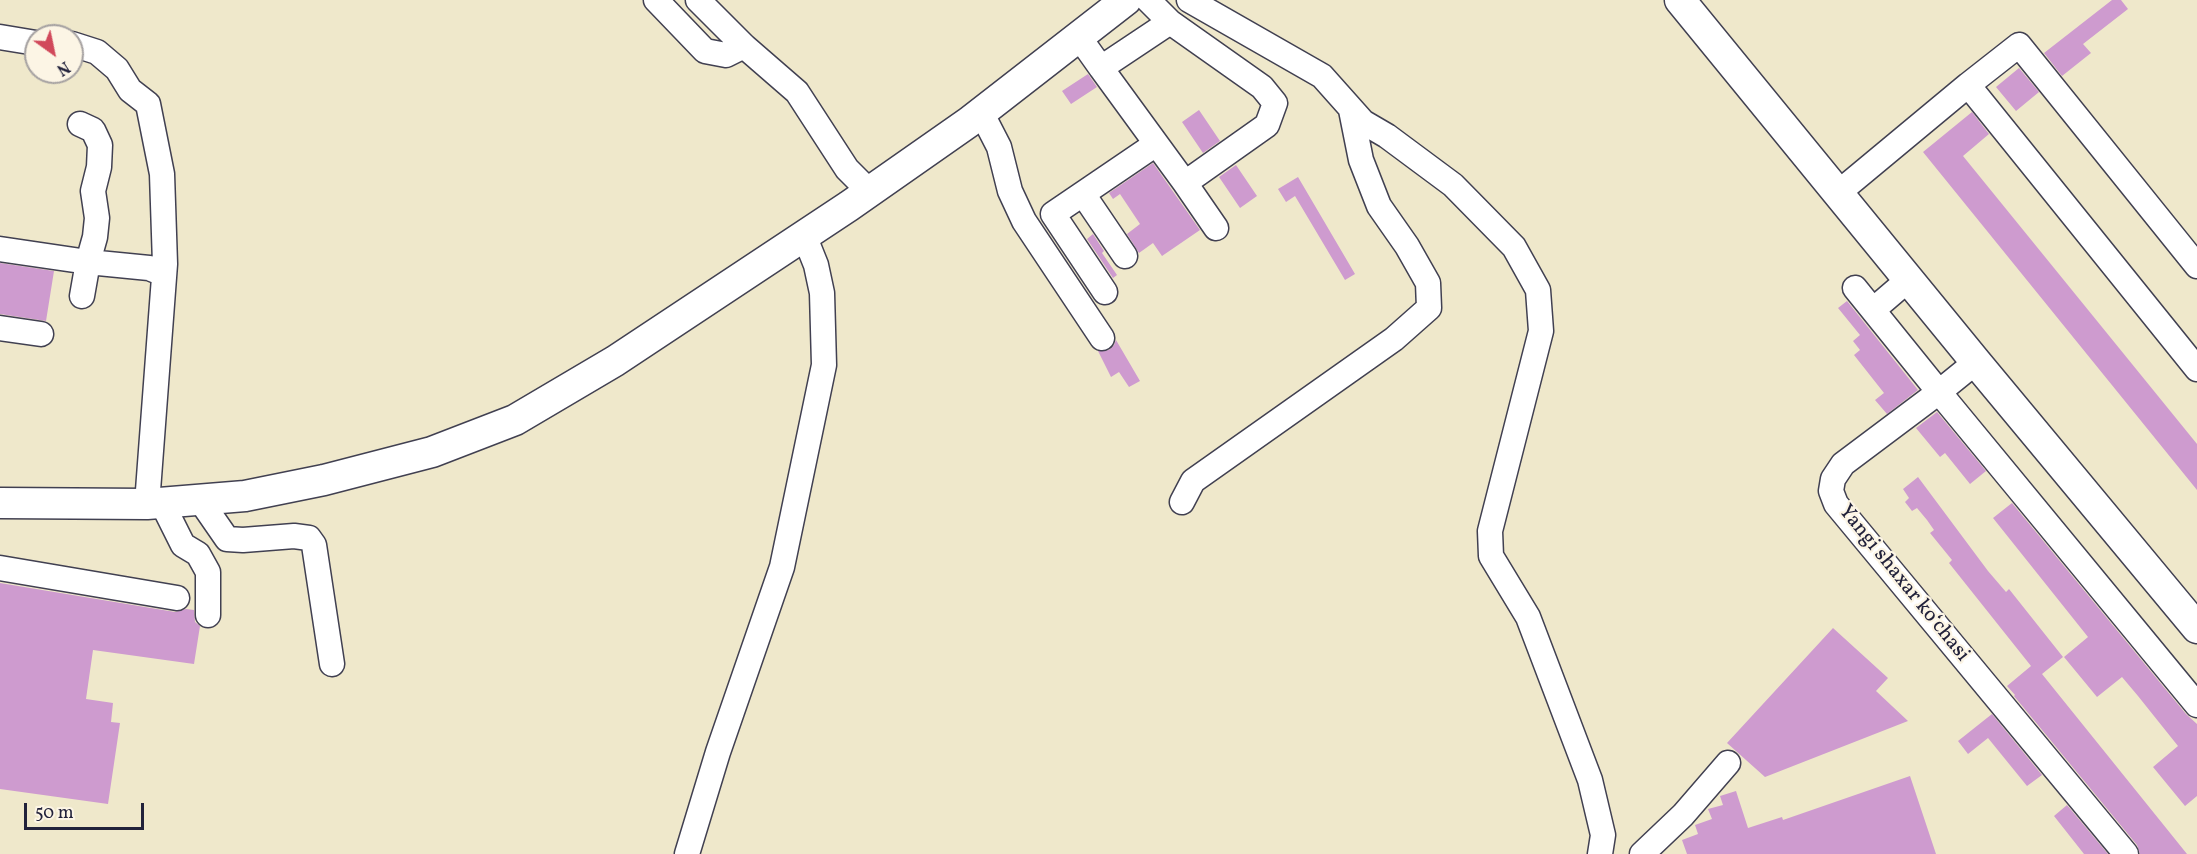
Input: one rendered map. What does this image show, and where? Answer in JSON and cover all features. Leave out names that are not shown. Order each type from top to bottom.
[{"type":"main road","points":[[0,503],[155,504],[245,496],[324,480],[432,452],[515,420],[615,361],[869,191],[981,112],[1126,0]]},
{"type":"main road","points":[[1680,0],[1908,280],[2197,628]]},
{"type":"street","points":[[656,0],[705,51],[726,55],[744,46]]},
{"type":"street","points":[[698,0],[744,46],[797,92],[848,169],[869,191]]},
{"type":"street","points":[[1148,0],[1170,22],[1262,87],[1275,103],[1267,125],[1185,183]]},
{"type":"street","points":[[1189,0],[1322,76],[1363,122],[1387,136],[1453,185],[1514,247],[1538,290],[1541,330],[1490,531],[1491,556],[1528,617],[1590,780],[1602,836],[1600,854]]},
{"type":"street","points":[[1101,68],[1170,22]]},
{"type":"street","points":[[0,37],[24,41]]},
{"type":"street","points":[[1079,37],[1216,228]]},
{"type":"street","points":[[1838,193],[2019,45],[2197,266]]},
{"type":"street","points":[[84,48],[97,52],[117,69],[130,90],[148,104],[162,174],[164,274],[155,504],[183,545],[198,554],[208,572],[208,615]]},
{"type":"street","points":[[1968,85],[2197,369]]},
{"type":"street","points":[[1182,502],[1193,481],[1394,339],[1430,308],[1428,282],[1407,246],[1379,206],[1361,160],[1351,110]]},
{"type":"street","points":[[981,112],[999,147],[1010,191],[1024,221],[1102,338]]},
{"type":"street","points":[[80,124],[93,130],[100,145],[99,167],[93,191],[97,218],[95,237],[82,296]]},
{"type":"street","points":[[1105,292],[1053,214],[1156,144]]},
{"type":"street","points":[[1083,194],[1125,256]]},
{"type":"street","points":[[687,854],[718,752],[782,567],[824,365],[822,293],[816,265],[804,235]]},
{"type":"street","points":[[0,249],[149,268],[164,274]]},
{"type":"street","points":[[1873,310],[1908,280]]},
{"type":"street","points":[[1855,288],[2197,705]]},
{"type":"street","points":[[0,328],[41,334]]},
{"type":"street","name":"Yangi shaxar koʻchasi","points":[[1976,362],[1843,464],[1833,479],[1831,491],[1836,504],[2126,854]]},
{"type":"street","points":[[200,500],[227,539],[294,536],[309,538],[314,545],[332,664]]},
{"type":"street","points":[[0,568],[177,598]]},
{"type":"street","points":[[1642,854],[1683,815],[1728,763]]},
{"type":"building","points":[[2112,0],[2121,0],[2128,9],[2083,44],[2091,53],[2062,76],[2044,53]]},
{"type":"building","points":[[2019,68],[2039,92],[2016,111],[1996,87]]},
{"type":"building","points":[[1088,74],[1097,87],[1071,104],[1062,91]]},
{"type":"building","points":[[1199,110],[1220,141],[1203,153],[1182,122]]},
{"type":"building","points":[[1972,112],[1989,134],[1963,156],[2197,444],[2197,490],[1923,152]]},
{"type":"building","points":[[1153,163],[1200,230],[1162,256],[1153,243],[1139,253],[1127,234],[1140,224],[1120,194],[1113,199],[1109,193]]},
{"type":"building","points":[[1236,165],[1257,196],[1240,208],[1219,177]]},
{"type":"building","points":[[1298,177],[1355,274],[1345,280],[1295,196],[1286,202],[1278,189]]},
{"type":"building","points":[[1093,234],[1104,251],[1102,253],[1117,275],[1113,278],[1087,239]]},
{"type":"building","points":[[0,263],[54,271],[46,321],[0,314]]},
{"type":"building","points":[[1847,301],[1918,390],[1887,414],[1875,400],[1884,393],[1854,355],[1860,350],[1853,341],[1860,335],[1838,308]]},
{"type":"building","points":[[1116,340],[1140,381],[1129,387],[1119,372],[1111,377],[1098,351],[1109,350]]},
{"type":"building","points":[[1937,412],[1986,471],[1970,484],[1945,453],[1940,457],[1916,428]]},
{"type":"building","points":[[1918,477],[1988,571],[2006,592],[2009,589],[2063,657],[2042,674],[2187,854],[2140,854],[2137,845],[2014,696],[2007,686],[2031,666],[1949,563],[1952,560],[1930,533],[1934,530],[1927,520],[1917,508],[1912,511],[1905,502],[1909,498],[1903,489]]},
{"type":"building","points":[[2012,503],[2186,714],[2197,724],[2197,796],[2185,806],[2153,767],[2178,746],[2138,696],[2122,677],[2097,697],[2064,657],[2088,637],[1993,518]]},
{"type":"building","points":[[0,583],[175,612],[186,609],[194,610],[195,622],[200,626],[194,664],[93,650],[86,699],[113,703],[111,722],[120,723],[108,804],[0,789]]},
{"type":"building","points":[[1833,628],[1888,678],[1876,691],[1908,721],[1765,777],[1727,743]]},
{"type":"building","points":[[1992,714],[2042,775],[2027,786],[1988,738],[1968,754],[1958,741]]},
{"type":"building","points":[[1910,776],[1936,854],[1687,854],[1682,840],[1698,834],[1695,825],[1712,819],[1708,809],[1723,805],[1720,796],[1736,791],[1748,828],[1782,817],[1783,820]]},
{"type":"building","points":[[2067,805],[2108,854],[2084,854],[2054,816]]}]
